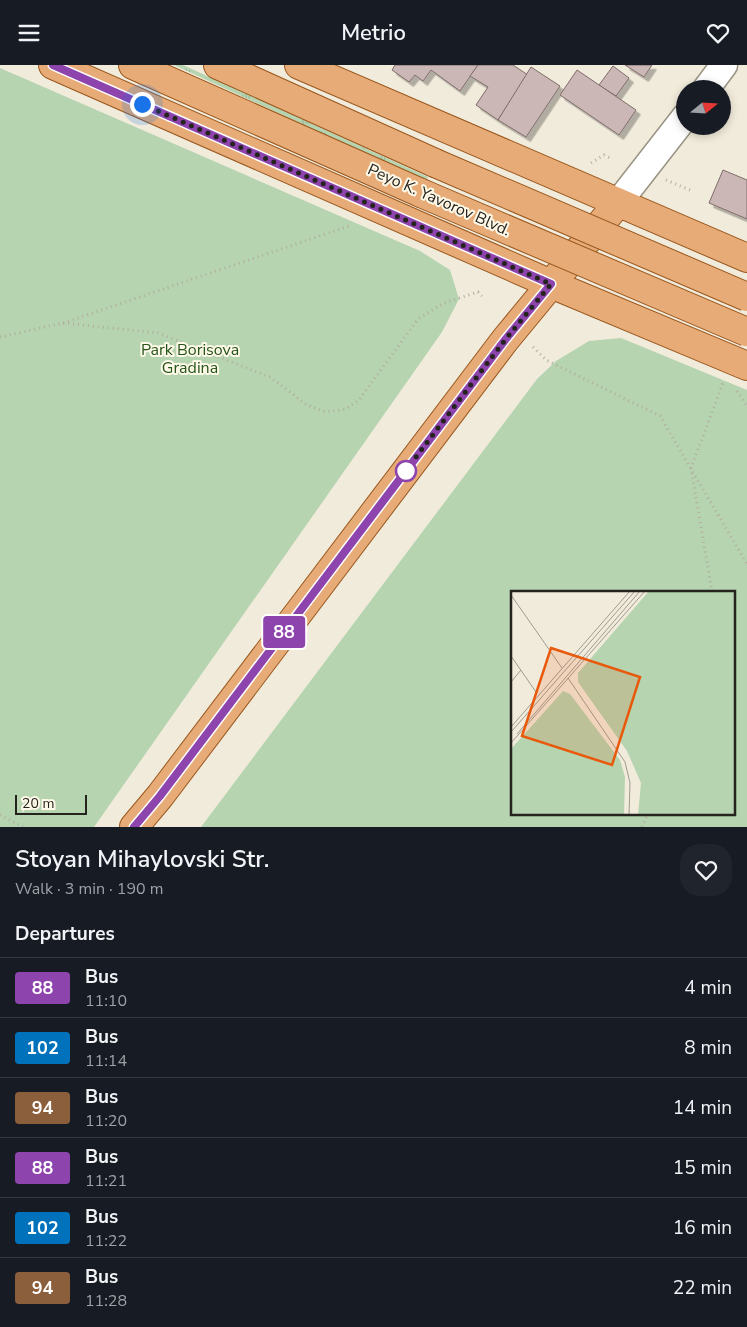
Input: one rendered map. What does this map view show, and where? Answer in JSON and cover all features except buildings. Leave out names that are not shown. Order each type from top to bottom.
[{"type":"main road","points":[[52,65],[551,284],[737,377]]},
{"type":"main road","name":"Peyo K. Yavorov Blvd.","points":[[133,65],[421,193],[747,332]]},
{"type":"main road","name":"Peyo K. Yavorov Blvd.","points":[[218,65],[435,163],[747,297]]},
{"type":"main road","points":[[299,65],[747,258]]},
{"type":"main road","points":[[134,827],[160,796],[505,340],[618,203]]},
{"type":"street","points":[[713,80],[724,65]]},
{"type":"street","points":[[618,203],[676,129]]},
{"type":"path","points":[[666,180],[690,190]]},
{"type":"path","points":[[0,337],[63,323],[355,224]]},
{"type":"path","points":[[63,323],[158,333],[270,377],[307,405],[326,412],[346,409],[359,400],[418,319],[444,303],[478,292],[482,296]]},
{"type":"path","points":[[530,344],[546,360],[660,416],[747,564]]},
{"type":"path","points":[[737,377],[747,405]]},
{"type":"path","points":[[712,591],[691,467],[737,377]]},
{"type":"path","points":[[642,827],[648,814]]},
{"type":"path","points":[[0,815],[23,827]]},
{"type":"green space","points":[[174,65],[183,65],[428,177],[426,181]]},
{"type":"green space","name":"Park Borisova Gradina","points":[[0,68],[420,251],[450,270],[459,299],[442,332],[94,827],[0,827]]},
{"type":"green space","points":[[621,338],[747,390],[747,827],[201,827],[537,379],[556,361],[589,341]]},
{"type":"bus line","name":"88","points":[[53,65],[551,284],[505,340],[160,796],[134,827]]},
{"type":"route","points":[[142,104],[551,284],[505,340],[403,474],[406,471]]}]
